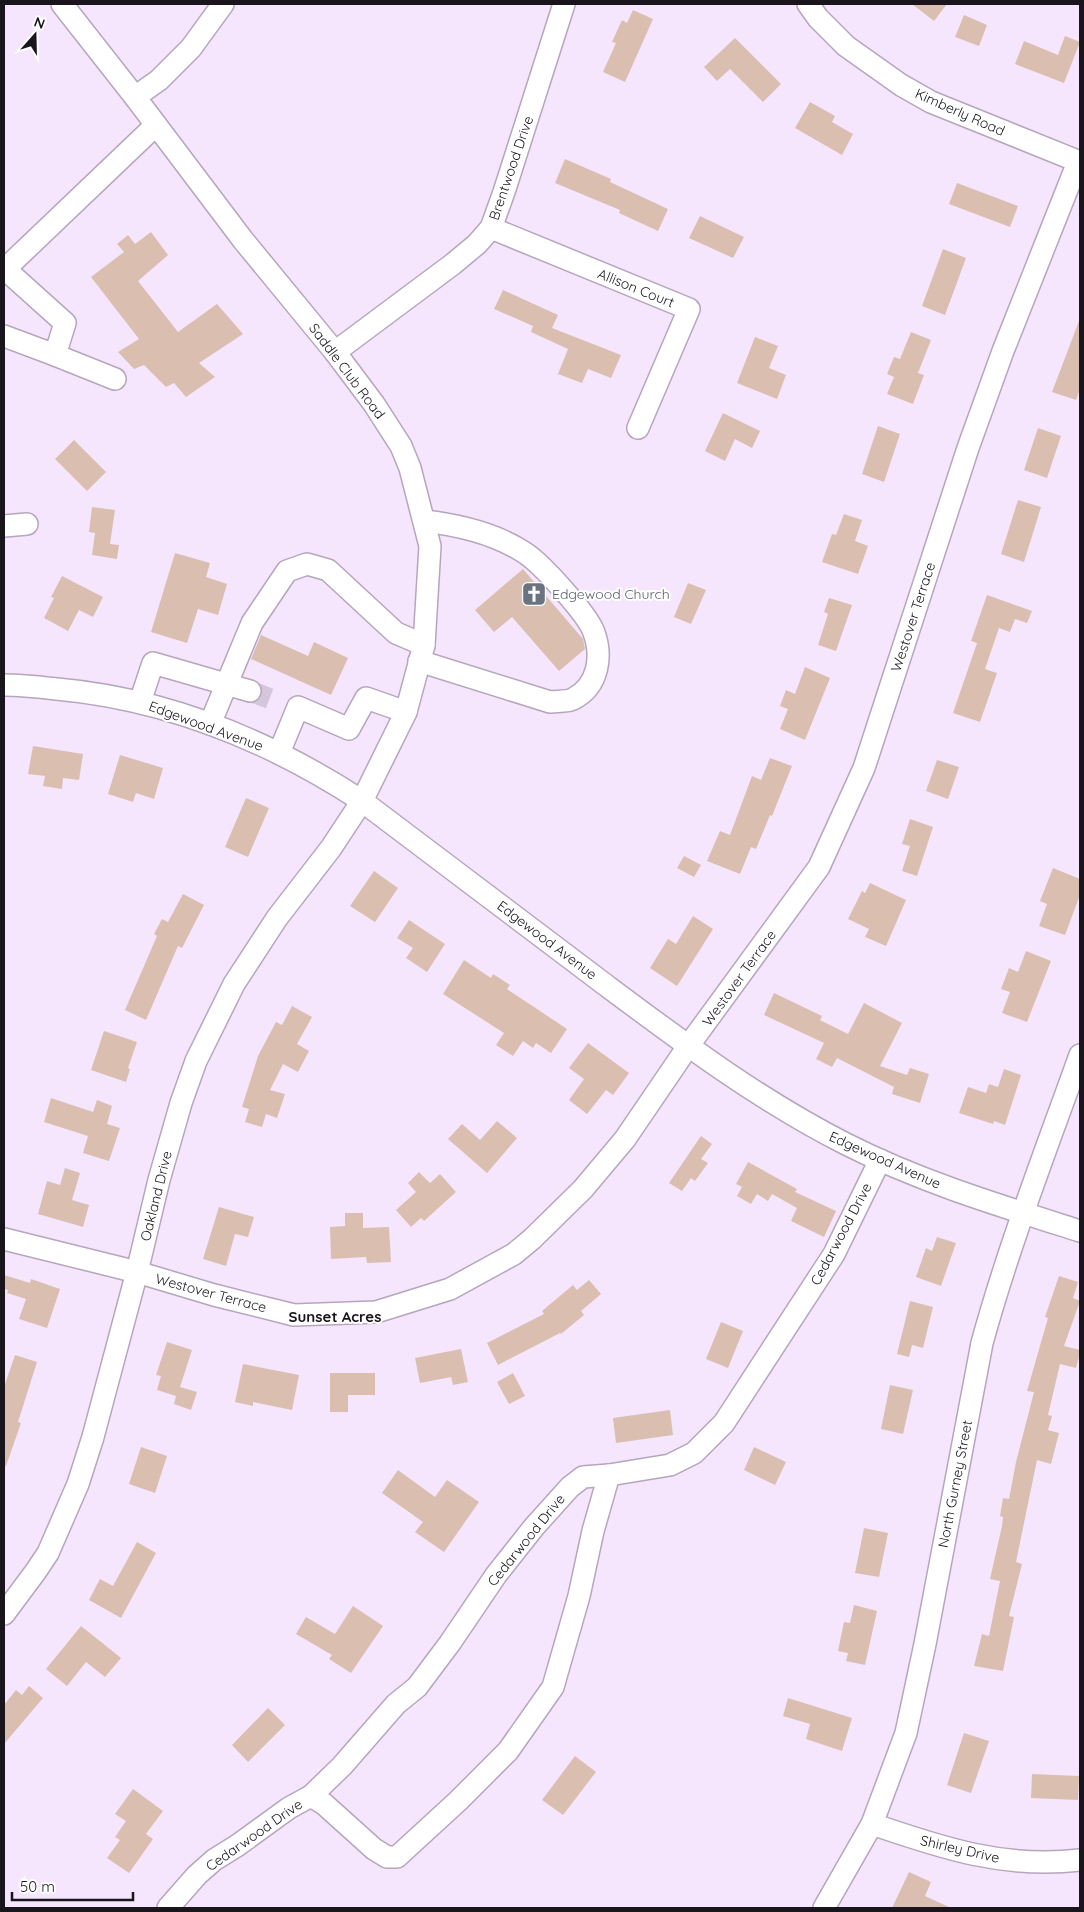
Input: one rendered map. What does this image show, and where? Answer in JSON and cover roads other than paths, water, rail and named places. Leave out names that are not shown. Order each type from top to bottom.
[{"type":"street","name":"Saddle Club Road","points":[[62,4],[135,97],[242,240],[336,352],[374,404],[401,446],[410,468],[430,546],[422,653],[406,712],[362,801]]},
{"type":"street","points":[[135,97],[159,80],[191,48],[223,4]]},
{"type":"street","name":"Brentwood Drive","points":[[336,352],[453,264],[491,228],[564,4]]},
{"type":"street","name":"Kimberly Road","points":[[808,4],[818,18],[846,46],[901,85],[931,102],[1079,162]]},
{"type":"street","points":[[55,355],[66,323],[4,270],[156,125]]},
{"type":"street","name":"Westover Terrace","points":[[4,1239],[137,1272],[214,1295],[294,1315],[376,1312],[450,1289],[514,1254],[583,1189],[625,1138],[689,1045],[819,868],[864,768],[971,439],[1003,351],[1079,162]]},
{"type":"street","name":"Allison Court","points":[[491,228],[689,309],[638,428]]},
{"type":"street","points":[[4,336],[115,379]]},
{"type":"street","points":[[210,724],[252,622],[287,571],[307,564],[328,570],[396,633],[422,653],[550,702],[572,700],[590,685],[599,665],[598,646],[592,628],[566,593],[533,559],[525,552],[490,535],[453,525],[424,521]]},
{"type":"street","points":[[4,526],[28,524]]},
{"type":"street","points":[[140,702],[153,662],[250,691]]},
{"type":"street","name":"Edgewood Avenue","points":[[4,685],[90,692],[140,702],[210,724],[279,752],[362,801],[731,1077],[762,1096],[846,1144],[880,1160],[985,1202],[1080,1232]]},
{"type":"street","points":[[279,752],[288,705],[349,729],[366,698],[406,712]]},
{"type":"street","name":"Oakland Drive","points":[[4,1614],[48,1553],[78,1484],[93,1437],[137,1272],[159,1180],[181,1103],[196,1060],[234,984],[278,918],[331,848],[362,801]]},
{"type":"street","name":"North Gurney Street","points":[[824,1908],[872,1824],[906,1733],[926,1644],[982,1343],[995,1296],[1023,1213],[1080,1055]]},
{"type":"street","name":"Cedarwood Drive","points":[[168,1908],[197,1875],[214,1860],[289,1808],[311,1796],[342,1766],[396,1704],[417,1687],[450,1643],[496,1575],[558,1499],[583,1477],[609,1475],[670,1465],[694,1453],[724,1423],[834,1254],[880,1160]]},
{"type":"street","points":[[311,1796],[324,1804],[374,1849],[388,1857],[397,1857],[458,1801],[508,1751],[553,1687],[580,1596],[593,1531],[609,1475]]},
{"type":"street","name":"Shirley Drive","points":[[872,1824],[924,1842],[985,1858],[1041,1863],[1080,1860]]},
{"type":"tunnel","points":[[250,691],[279,702]]},
{"type":"place","name":"Edgewood Church","points":[[534,594]]},
{"type":"district","name":"Sunset Acres","points":[[335,1317]]}]
